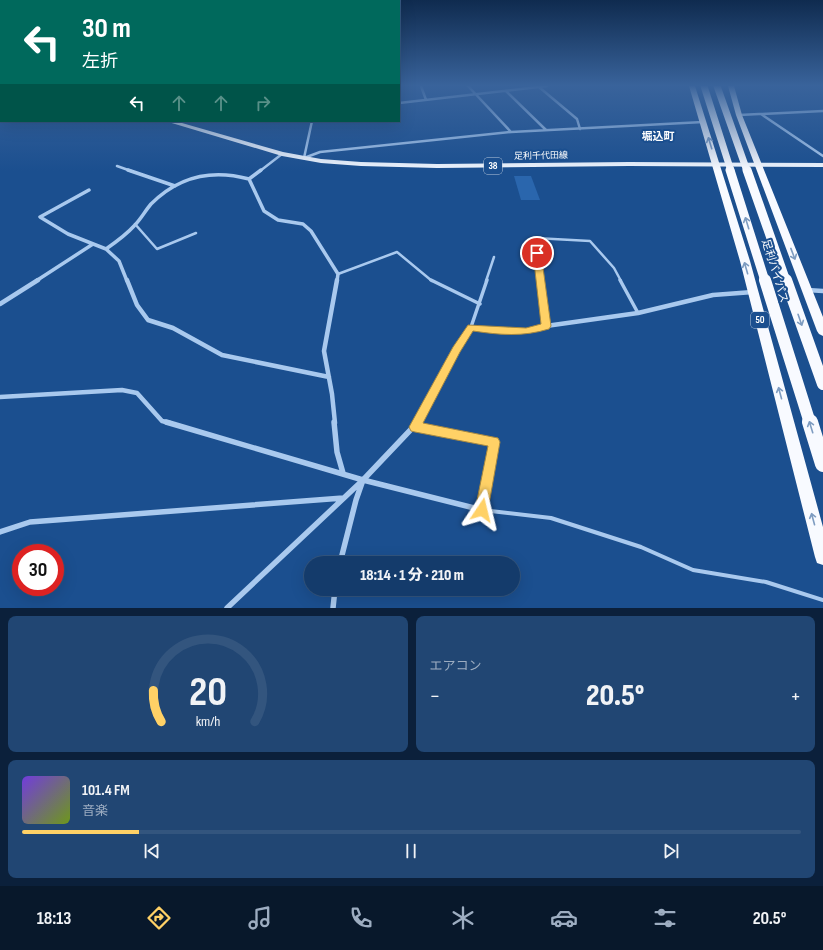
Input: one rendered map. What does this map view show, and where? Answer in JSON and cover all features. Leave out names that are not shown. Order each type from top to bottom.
[{"type":"highway","name":"50","points":[[701,114],[752,292],[823,557]]},
{"type":"highway","name":"足利バイパス","points":[[713,114],[823,464]]},
{"type":"highway","name":"足利バイパス","points":[[727,114],[823,384]]},
{"type":"highway","points":[[739,115],[823,331]]},
{"type":"main road","name":"足利千代田線","points":[[171,122],[282,154],[304,158],[362,164],[437,166],[823,164]]},
{"type":"street","points":[[495,114],[511,132]]},
{"type":"street","points":[[530,114],[546,130]]},
{"type":"street","points":[[572,114],[577,119],[580,129]]},
{"type":"street","points":[[739,115],[752,114]]},
{"type":"street","points":[[761,114],[823,156]]},
{"type":"street","points":[[312,122],[304,152],[304,158],[320,152],[511,132],[704,122]]},
{"type":"street","points":[[106,249],[132,230],[152,202],[175,186],[194,176],[213,173],[249,179],[282,154]]},
{"type":"street","points":[[117,166],[175,186]]},
{"type":"street","points":[[249,179],[264,211],[278,220],[303,224],[311,231],[338,274],[324,351],[332,394],[337,452],[343,473]]},
{"type":"street","points":[[89,190],[40,217],[68,234],[106,249],[119,261],[137,305],[148,320],[173,328],[222,355],[329,377]]},
{"type":"street","points":[[0,304],[93,244]]},
{"type":"street","points":[[807,290],[823,291]]},
{"type":"street","points":[[227,608],[363,480],[415,427],[457,349],[471,327],[506,332],[526,331],[546,326],[638,313],[713,295],[752,292]]},
{"type":"street","points":[[0,397],[122,390],[137,393],[162,421],[363,480],[482,510],[494,442],[415,427]]},
{"type":"street","points":[[342,556],[363,480]]},
{"type":"street","points":[[0,532],[30,522],[343,498]]},
{"type":"street","points":[[333,608],[334,596]]},
{"type":"lane","points":[[135,224],[157,249],[196,233]]},
{"type":"lane","points":[[546,326],[535,238],[590,241],[614,268],[638,313]]},
{"type":"lane","points":[[338,274],[397,252],[434,282],[480,304]]},
{"type":"lane","points":[[471,327],[480,304],[494,257]]},
{"type":"lane","points":[[482,510],[551,518],[641,547],[693,570],[766,582],[823,600]]},
{"type":"building","points":[[514,176],[531,176],[540,200],[521,200]]},
{"type":"district","name":"堀込町","points":[[658,136]]},
{"type":"route","points":[[482,510],[494,442],[415,427],[457,349],[471,327],[506,332],[526,331],[546,326],[537,253]]}]
